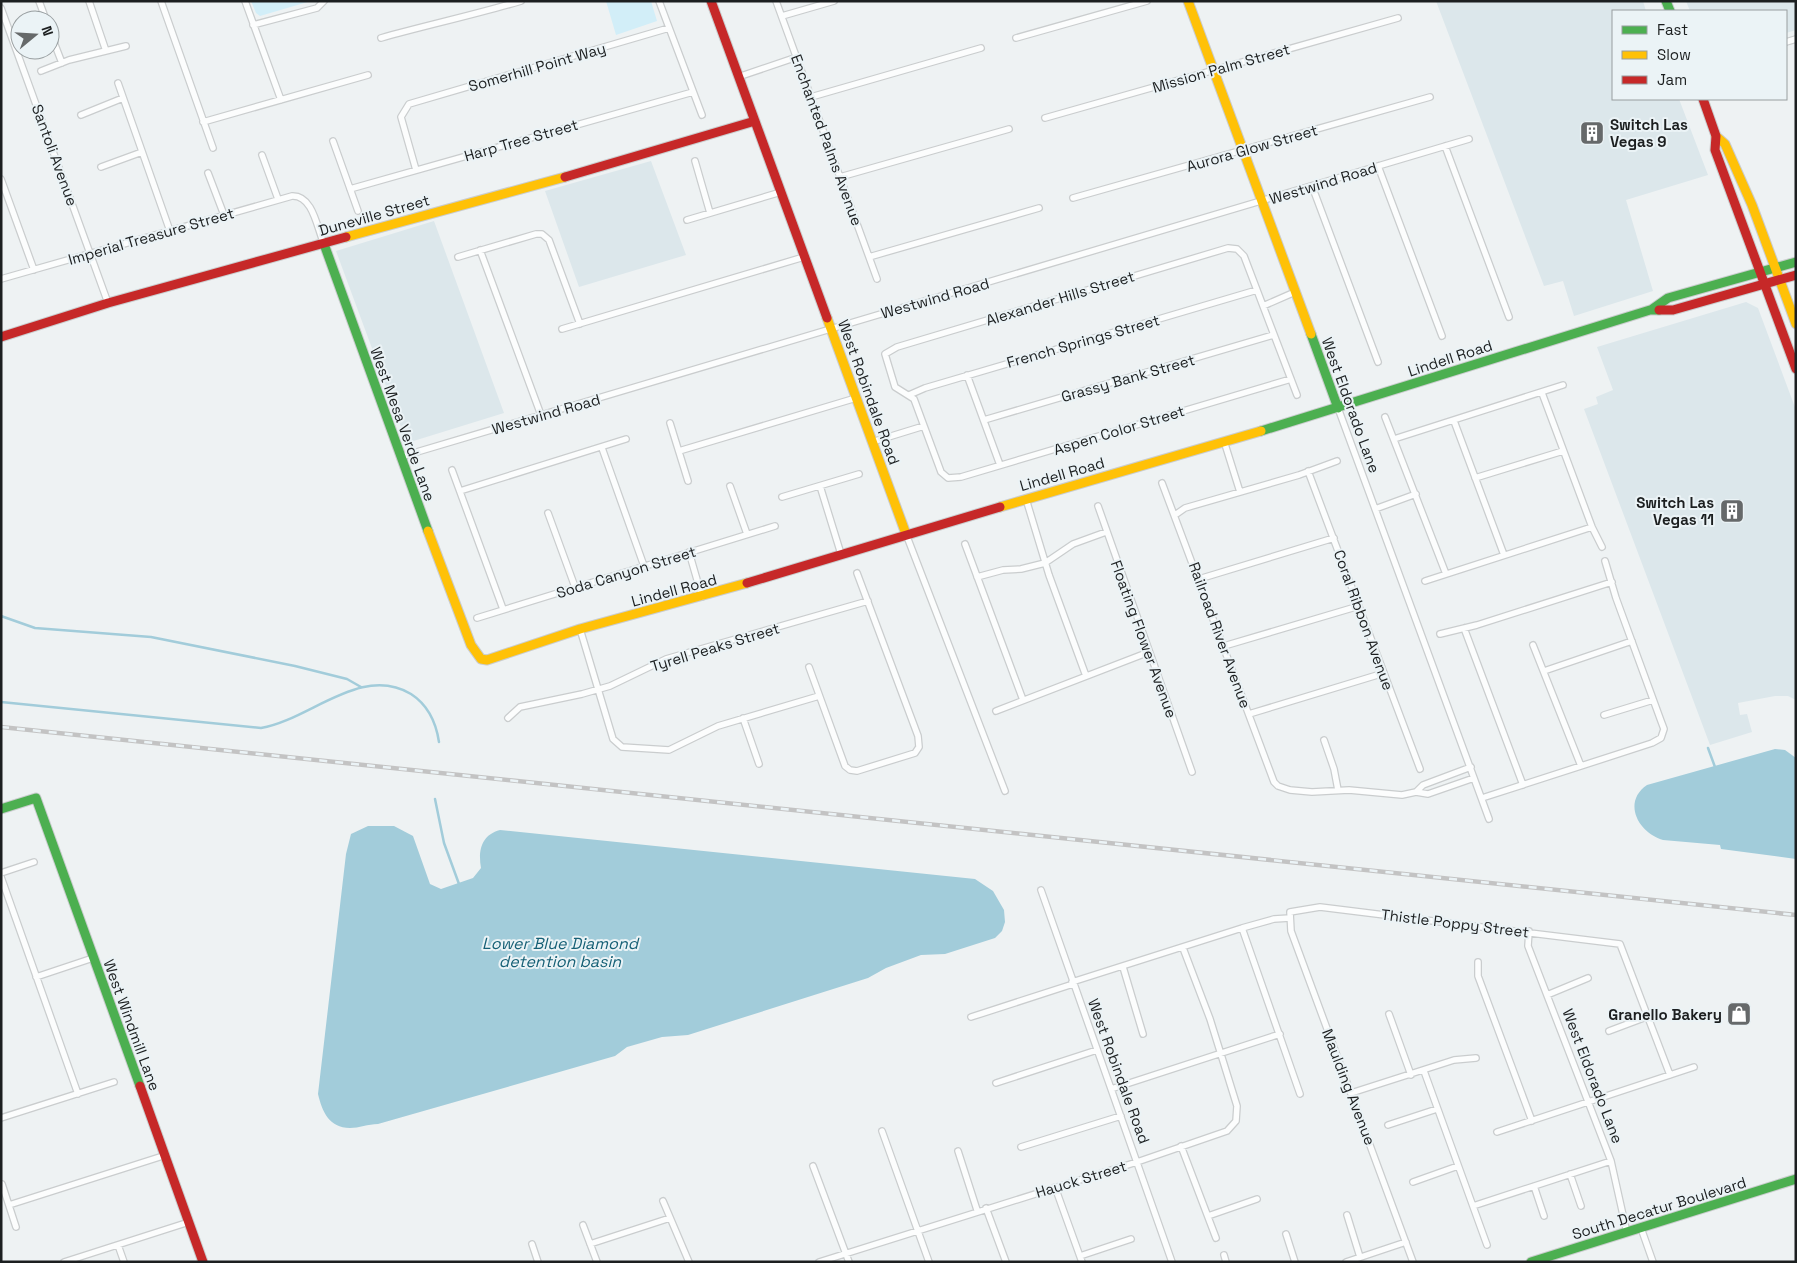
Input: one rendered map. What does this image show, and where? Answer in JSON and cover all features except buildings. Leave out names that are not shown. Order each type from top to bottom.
[{"type":"street","points":[[89,1],[106,51]]},
{"type":"street","points":[[161,1],[213,148]]},
{"type":"street","points":[[245,1],[280,100]]},
{"type":"street","points":[[253,25],[317,8],[324,1]]},
{"type":"street","points":[[381,38],[420,26],[463,18],[520,1]]},
{"type":"street","points":[[659,1],[702,115]]},
{"type":"street","name":"West Robindale Road","points":[[711,1],[906,534],[1005,791]]},
{"type":"street","name":"Enchanted Palms Avenue","points":[[776,1],[877,279]]},
{"type":"street","points":[[782,16],[834,1]]},
{"type":"street","points":[[1016,38],[1147,1]]},
{"type":"street","name":"West Eldorado Lane","points":[[1188,1],[1489,818]]},
{"type":"street","name":"Santoli Avenue","points":[[1,8],[108,303]]},
{"type":"street","name":"Mission Palm Street","points":[[1044,118],[1398,18]]},
{"type":"street","name":"Somerhill Point Way","points":[[416,170],[401,117],[405,107],[417,101],[669,28]]},
{"type":"street","points":[[41,71],[62,63],[126,46]]},
{"type":"street","points":[[811,96],[981,48]]},
{"type":"street","points":[[738,77],[796,57]]},
{"type":"street","points":[[60,58],[62,63]]},
{"type":"street","points":[[203,122],[368,75]]},
{"type":"street","points":[[118,83],[170,230]]},
{"type":"street","name":"Harp Tree Street","points":[[350,189],[693,92]]},
{"type":"street","points":[[81,115],[124,98]]},
{"type":"street","name":"Aurora Glow Street","points":[[1073,198],[1430,98]]},
{"type":"street","points":[[1703,100],[1716,136],[1715,150],[1796,369]]},
{"type":"street","name":"Duneville Street","points":[[1,337],[108,303],[755,122]]},
{"type":"street","points":[[840,177],[1009,129]]},
{"type":"street","points":[[1716,136],[1725,144],[1796,324]]},
{"type":"street","name":"Westwind Road","points":[[400,457],[1469,139]]},
{"type":"street","points":[[333,141],[358,211]]},
{"type":"street","points":[[1445,146],[1508,317]]},
{"type":"street","points":[[101,167],[142,152]]},
{"type":"street","points":[[262,155],[278,200]]},
{"type":"street","points":[[695,161],[710,213]]},
{"type":"street","points":[[1378,166],[1442,336]]},
{"type":"street","points":[[208,173],[224,215]]},
{"type":"street","points":[[1,179],[4,192],[34,270]]},
{"type":"street","points":[[1312,186],[1378,362]]},
{"type":"street","points":[[687,220],[781,192]]},
{"type":"street","name":"Imperial Treasure Street","points":[[1,279],[292,196],[301,197]]},
{"type":"street","name":"West Mesa Verde Lane","points":[[301,197],[308,203],[324,244],[400,457],[471,646],[481,659]]},
{"type":"street","points":[[869,257],[1039,208]]},
{"type":"street","points":[[458,257],[536,234],[542,234],[549,240],[580,324]]},
{"type":"street","name":"Alexander Hills Street","points":[[909,395],[895,387],[885,354],[897,347],[1067,295],[1228,248],[1237,250],[1244,256],[1257,290]]},
{"type":"street","points":[[480,250],[541,415]]},
{"type":"street","points":[[562,329],[804,256]]},
{"type":"street","name":"Lindell Road","points":[[481,659],[487,660],[494,656],[580,629],[702,598],[906,534],[1338,408],[1650,310],[1668,298],[1796,262]]},
{"type":"street","name":"Lindell Road","points":[[1650,310],[1673,310],[1796,275]]},
{"type":"street","points":[[1257,290],[1297,395]]},
{"type":"street","name":"French Springs Street","points":[[909,395],[967,375],[1257,290]]},
{"type":"street","points":[[1263,306],[1295,292]]},
{"type":"street","name":"Grassy Bank Street","points":[[984,420],[1273,335]]},
{"type":"street","points":[[967,375],[1000,465]]},
{"type":"street","name":"Aspen Color Street","points":[[924,426],[941,472],[948,478],[962,477],[1290,379]]},
{"type":"street","points":[[1394,439],[1563,385]]},
{"type":"street","points":[[1542,393],[1592,527],[1602,547]]},
{"type":"street","points":[[872,442],[924,426],[914,399],[909,395]]},
{"type":"street","points":[[679,451],[856,398]]},
{"type":"street","points":[[1385,417],[1446,574]]},
{"type":"street","points":[[1454,421],[1504,555]]},
{"type":"street","points":[[670,423],[688,481]]},
{"type":"street","points":[[460,490],[602,448],[626,439]]},
{"type":"street","points":[[1224,441],[1240,492]]},
{"type":"street","points":[[602,448],[644,566]]},
{"type":"street","points":[[1475,478],[1564,451]]},
{"type":"street","points":[[1174,515],[1185,508],[1337,461]]},
{"type":"street","points":[[452,470],[503,609]]},
{"type":"street","name":"Coral Ribbon Avenue","points":[[1308,471],[1420,768]]},
{"type":"street","points":[[782,497],[859,474]]},
{"type":"street","name":"Railroad River Avenue","points":[[1162,483],[1200,579],[1274,782],[1278,786],[1290,790],[1312,792],[1338,790]]},
{"type":"street","points":[[730,486],[747,534]]},
{"type":"street","points":[[820,486],[841,554]]},
{"type":"street","points":[[1375,509],[1416,494]]},
{"type":"street","points":[[1026,499],[1045,563],[1086,676]]},
{"type":"street","name":"Floating Flower Avenue","points":[[1098,506],[1192,772]]},
{"type":"street","points":[[548,513],[575,587]]},
{"type":"street","name":"Soda Canyon Street","points":[[477,618],[775,526]]},
{"type":"street","points":[[1425,582],[1592,527]]},
{"type":"street","points":[[977,577],[1002,570],[1021,569],[1045,563],[1073,544],[1106,532]]},
{"type":"street","points":[[1200,579],[1334,538]]},
{"type":"street","points":[[965,544],[1023,700]]},
{"type":"street","points":[[689,552],[702,598]]},
{"type":"street","points":[[1482,798],[1652,743],[1661,738],[1664,730],[1605,561]]},
{"type":"street","points":[[809,668],[844,766],[850,770],[857,771],[914,753],[919,748],[918,736],[857,573]]},
{"type":"street","points":[[1440,634],[1612,582]]},
{"type":"street","name":"Tyrell Peaks Street","points":[[508,718],[520,707],[598,690],[666,659],[868,601]]},
{"type":"street","points":[[1224,646],[1359,606]]},
{"type":"street","points":[[1464,628],[1523,785]]},
{"type":"street","points":[[580,629],[612,739],[622,747],[669,750],[707,730],[819,696]]},
{"type":"street","points":[[1544,671],[1632,641]]},
{"type":"street","points":[[1533,645],[1581,766]]},
{"type":"street","points":[[996,711],[1149,652]]},
{"type":"street","points":[[1249,714],[1384,673]]},
{"type":"street","points":[[1604,715],[1654,700]]},
{"type":"street","points":[[743,718],[759,764]]},
{"type":"street","points":[[1324,740],[1334,769],[1338,790],[1402,795],[1416,792],[1428,794],[1474,778]]},
{"type":"street","points":[[1416,792],[1423,785],[1471,768]]},
{"type":"street","name":"West Windmill Lane","points":[[1,809],[36,798],[203,1262]]},
{"type":"street","points":[[1,873],[34,862]]},
{"type":"street","points":[[1,877],[78,1094]]},
{"type":"street","name":"West Robindale Road","points":[[1041,890],[1172,1262]]},
{"type":"street","name":"Thistle Poppy Street","points":[[971,1016],[1242,928],[1320,907],[1620,944],[1649,1016]]},
{"type":"street","name":"Maulding Avenue","points":[[1290,915],[1291,931],[1413,1262]]},
{"type":"street","points":[[1242,928],[1300,1094]]},
{"type":"street","name":"West Eldorado Lane","points":[[1529,932],[1528,946],[1587,1103],[1611,1161],[1627,1233]]},
{"type":"street","points":[[1183,948],[1220,1054]]},
{"type":"street","points":[[36,976],[93,958]]},
{"type":"street","points":[[1478,962],[1478,976],[1532,1121]]},
{"type":"street","points":[[1123,967],[1143,1034]]},
{"type":"street","points":[[1547,995],[1588,978]]},
{"type":"street","points":[[1389,1014],[1411,1075]]},
{"type":"street","points":[[1609,1031],[1649,1016],[1670,1075]]},
{"type":"street","points":[[1111,1089],[1280,1034]]},
{"type":"street","points":[[996,1083],[1097,1050]]},
{"type":"street","name":"Hauck Street","points":[[819,1262],[977,1210],[1137,1162],[1227,1131],[1236,1121],[1237,1106],[1220,1054]]},
{"type":"street","points":[[1350,1093],[1454,1060],[1476,1058]]},
{"type":"street","points":[[1497,1132],[1694,1066]]},
{"type":"street","points":[[1424,1070],[1487,1245]]},
{"type":"street","points":[[1,1118],[114,1082]]},
{"type":"street","points":[[1388,1125],[1437,1109]]},
{"type":"street","points":[[1021,1147],[1121,1116]]},
{"type":"street","points":[[882,1131],[929,1262]]},
{"type":"street","points":[[1181,1146],[1216,1238]]},
{"type":"street","points":[[958,1151],[977,1210]]},
{"type":"street","points":[[10,1206],[166,1155]]},
{"type":"street","points":[[1473,1206],[1611,1161]]},
{"type":"street","points":[[813,1166],[849,1262]]},
{"type":"street","points":[[1412,1182],[1458,1166]]},
{"type":"street","points":[[1570,1174],[1581,1206]]},
{"type":"street","name":"South Decatur Boulevard","points":[[1531,1262],[1796,1179]]},
{"type":"street","points":[[2,1184],[16,1227]]},
{"type":"street","points":[[1534,1186],[1544,1216]]},
{"type":"street","points":[[1055,1188],[1081,1259],[1131,1239]]},
{"type":"street","points":[[1208,1216],[1258,1199]]},
{"type":"street","points":[[664,1200],[688,1262]]},
{"type":"street","points":[[986,1208],[1006,1262]]},
{"type":"street","points":[[1347,1215],[1360,1257]]},
{"type":"street","points":[[590,1244],[670,1218]]},
{"type":"street","points":[[64,1262],[189,1222]]},
{"type":"street","points":[[583,1225],[597,1262]]},
{"type":"street","points":[[1641,1228],[1653,1262]]},
{"type":"street","points":[[1286,1234],[1295,1262]]},
{"type":"street","points":[[1346,1262],[1406,1242]]},
{"type":"street","points":[[532,1244],[538,1262]]},
{"type":"street","points":[[118,1245],[124,1262]]},
{"type":"shaded area","points":[[251,1],[311,1],[260,16],[256,13]]},
{"type":"shaded area","points":[[606,1],[651,1],[657,21],[616,35]]},
{"type":"shaded area","points":[[1436,1],[1643,1],[1646,10],[1612,10],[1612,100],[1679,100],[1708,175],[1626,200],[1653,291],[1574,316],[1563,281],[1544,286]]},
{"type":"shaded area","points":[[1686,1],[1796,1],[1796,30],[1787,33],[1787,10],[1690,10]]},
{"type":"shaded area","points":[[651,161],[686,255],[579,287],[545,191]]},
{"type":"shaded area","points":[[434,221],[504,413],[407,443],[336,251]]},
{"type":"shaded area","points":[[1746,302],[1758,308],[1796,410],[1796,700],[1788,696],[1775,696],[1738,703],[1740,715],[1747,714],[1752,732],[1710,745],[1584,409],[1598,404],[1596,397],[1613,390],[1597,347]]},
{"type":"water","points":[[1775,749],[1785,750],[1796,758],[1796,859],[1721,849],[1720,845],[1663,840],[1646,831],[1640,824],[1634,808],[1635,800],[1639,792],[1647,785]]},
{"type":"water","name":"Lower Blue Diamond detention basin","points":[[368,826],[394,826],[413,836],[430,884],[441,889],[473,878],[481,868],[482,844],[494,832],[500,830],[975,879],[993,891],[1004,910],[1005,922],[1002,931],[995,938],[945,954],[921,955],[886,968],[868,978],[688,1035],[662,1037],[627,1047],[615,1056],[378,1124],[353,1128],[343,1127],[332,1122],[324,1112],[318,1094],[346,854],[351,834]]},
{"type":"waterway","points":[[1,616],[35,628],[151,637],[295,666],[347,679],[361,687]]},
{"type":"waterway","points":[[1,702],[261,728],[279,723],[354,689],[373,686],[392,687],[411,694],[422,703],[433,721],[439,742]]},
{"type":"waterway","points":[[1708,748],[1715,767]]},
{"type":"waterway","points":[[435,799],[444,843],[459,884]]},
{"type":"railway","points":[[1,727],[1796,915]]},
{"type":"traffic: fast","points":[[1666,1],[1670,10]]},
{"type":"traffic: fast","points":[[324,244],[428,531]]},
{"type":"traffic: fast","points":[[1651,310],[1668,298],[1796,262]]},
{"type":"traffic: fast","points":[[1261,431],[1650,310],[1659,310]]},
{"type":"traffic: fast","points":[[1311,334],[1338,408]]},
{"type":"traffic: fast","points":[[1,809],[36,798],[140,1086]]},
{"type":"traffic: fast","points":[[1531,1262],[1796,1179]]},
{"type":"traffic: slow","points":[[1188,1],[1311,334]]},
{"type":"traffic: slow","points":[[1716,136],[1725,144],[1752,205],[1796,324]]},
{"type":"traffic: slow","points":[[346,237],[565,177]]},
{"type":"traffic: slow","points":[[827,318],[906,534]]},
{"type":"traffic: slow","points":[[1000,507],[1261,431]]},
{"type":"traffic: slow","points":[[428,531],[471,645],[481,659],[487,660],[580,629],[747,583]]},
{"type":"traffic: jam","points":[[711,1],[827,318]]},
{"type":"traffic: jam","points":[[1703,100],[1716,136],[1715,150],[1796,369]]},
{"type":"traffic: jam","points":[[565,177],[755,121]]},
{"type":"traffic: jam","points":[[1,337],[108,303],[346,237]]},
{"type":"traffic: jam","points":[[1659,310],[1673,310],[1796,275]]},
{"type":"traffic: jam","points":[[747,583],[1000,507]]},
{"type":"traffic: jam","points":[[140,1086],[203,1262]]},
{"type":"place","name":"Switch Las Vegas 9","points":[[1592,133]]},
{"type":"place","name":"Switch Las Vegas 11","points":[[1732,511]]},
{"type":"place","name":"Granello Bakery","points":[[1739,1014]]}]
